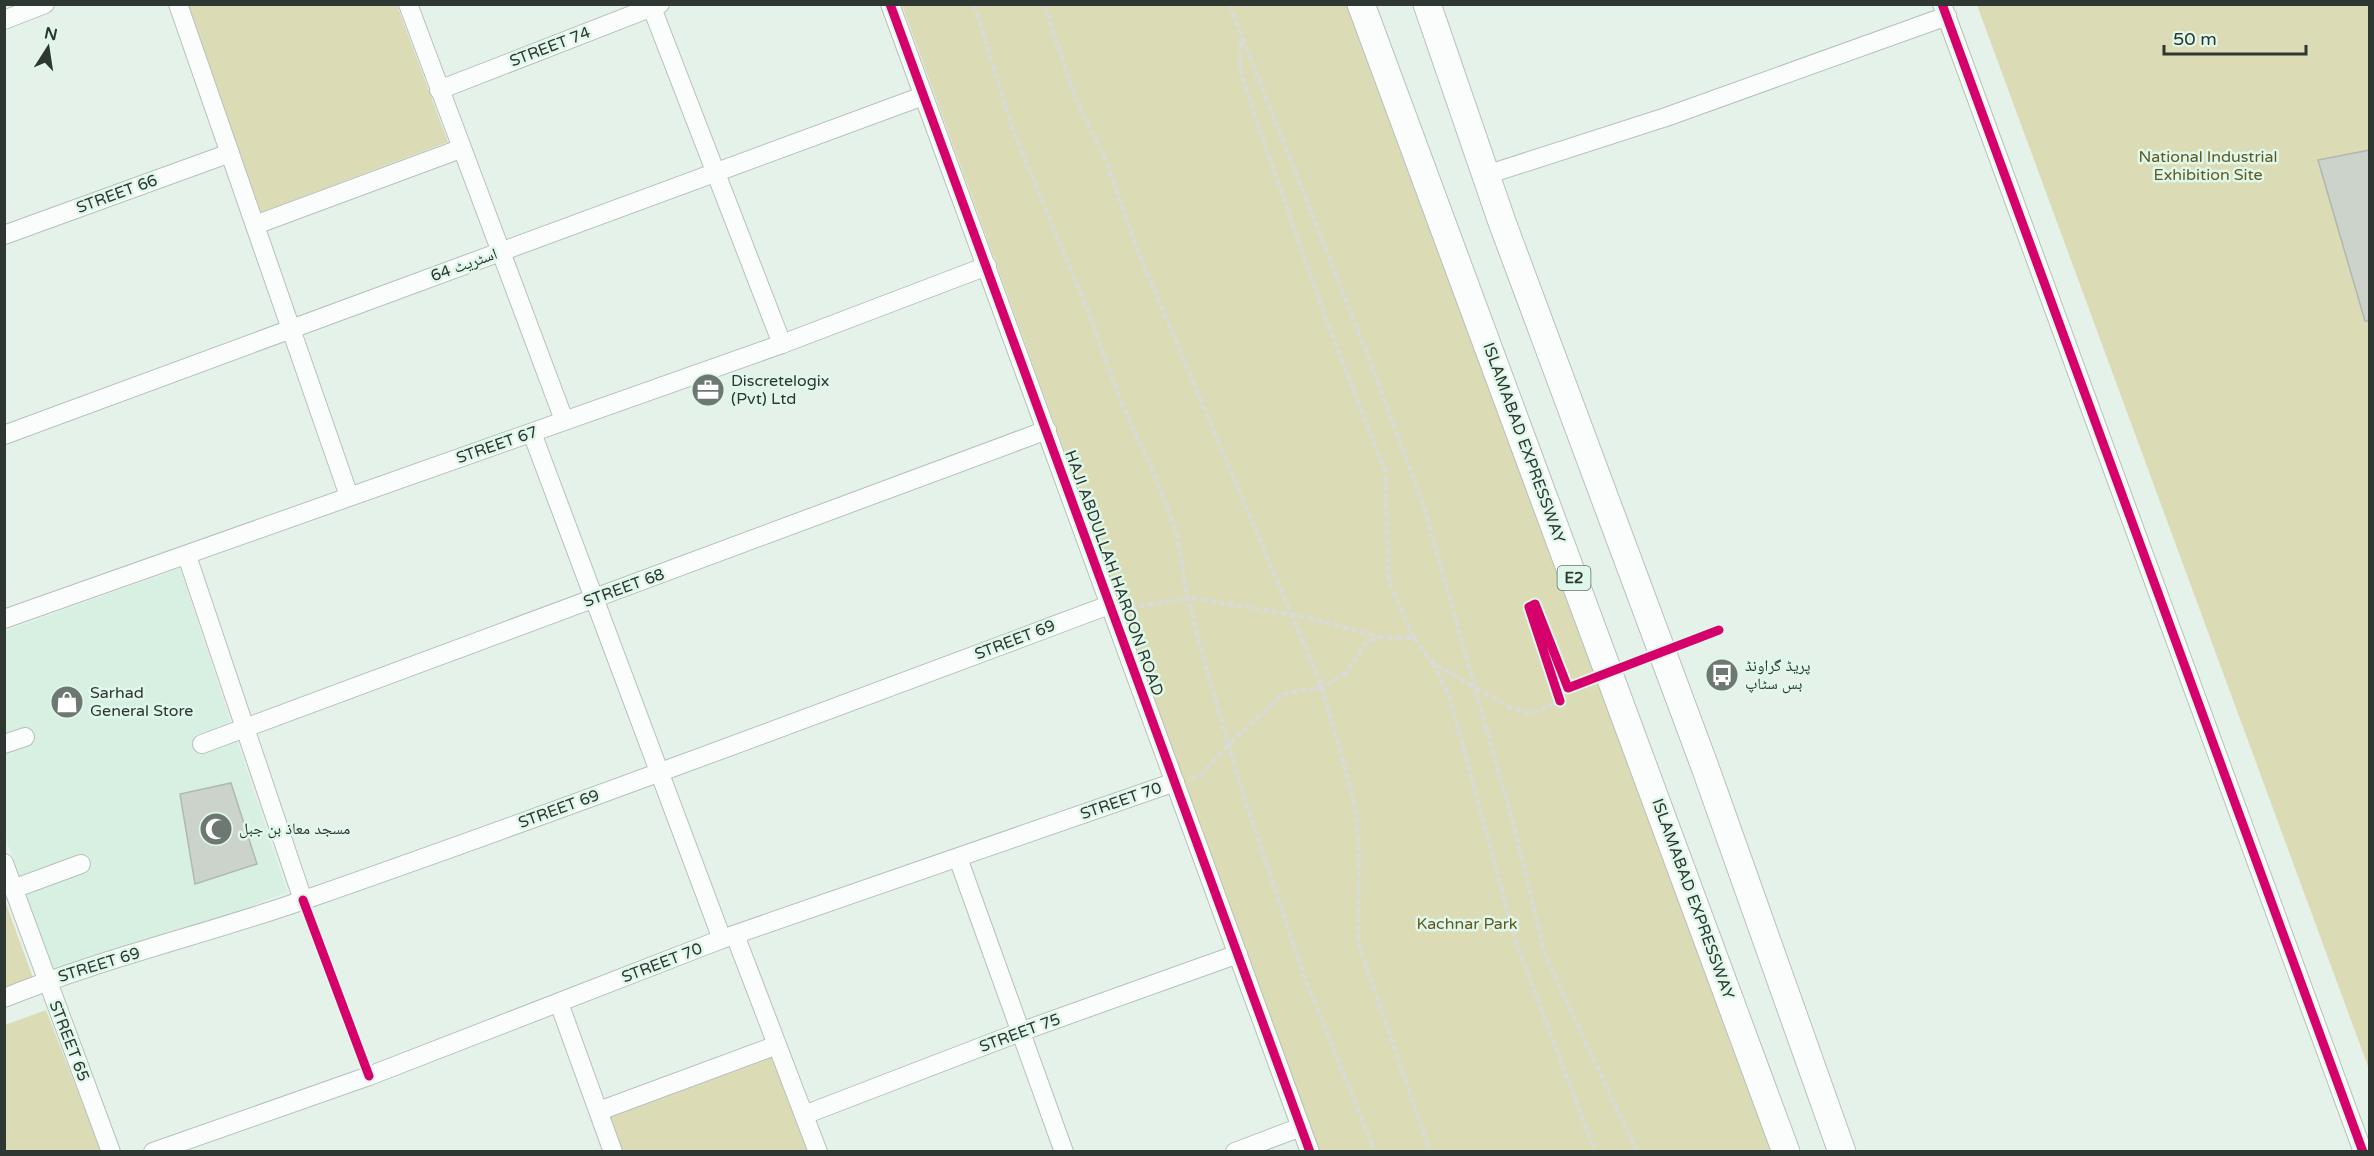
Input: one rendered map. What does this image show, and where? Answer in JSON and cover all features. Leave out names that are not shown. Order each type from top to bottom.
[{"type":"highway","name":"ISLAMABAD EXPRESSWAY","points":[[1362,4],[1786,1152]]},
{"type":"highway","points":[[1427,4],[1486,176],[1705,767],[1842,1152]]},
{"type":"street","points":[[4,20],[45,4]]},
{"type":"street","points":[[178,4],[349,496]]},
{"type":"street","points":[[408,4],[460,149],[564,420]]},
{"type":"street","name":"HAJI ABDULLAH HAROON ROAD","points":[[890,4],[1310,1152]]},
{"type":"street","points":[[656,6],[716,174],[782,344]]},
{"type":"street","name":"STREET 74","points":[[439,90],[656,6]]},
{"type":"street","points":[[1486,176],[1666,117],[1945,10],[2363,1152]]},
{"type":"street","name":"اسٹریٹ 64","points":[[4,435],[291,327],[716,174],[923,96]]},
{"type":"street","points":[[255,225],[460,149]]},
{"type":"street","name":"STREET 66","points":[[4,236],[230,153]]},
{"type":"street","name":"STREET 67","points":[[4,619],[187,556],[349,496],[532,434],[564,420],[782,344],[987,266]]},
{"type":"street","name":"STREET 68","points":[[202,744],[1047,430]]},
{"type":"street","points":[[532,434],[658,774],[777,1045],[818,1152]]},
{"type":"street","points":[[187,556],[303,900]]},
{"type":"street","name":"STREET 69","points":[[4,998],[47,981],[303,900],[658,774],[1110,608]]},
{"type":"street","points":[[4,744],[25,737]]},
{"type":"street","name":"STREET 70","points":[[153,1152],[369,1076],[729,937],[1175,782]]},
{"type":"street","points":[[958,858],[1064,1152]]},
{"type":"street","name":"STREET 65","points":[[4,863],[111,1152]]},
{"type":"street","points":[[14,889],[81,864]]},
{"type":"street","name":"STREET 75","points":[[804,1115],[1020,1032],[1238,954]]},
{"type":"street","points":[[559,1003],[613,1152]]},
{"type":"street","points":[[599,1111],[777,1045]]},
{"type":"street","points":[[1234,1152],[1301,1127]]},
{"type":"path","points":[[974,4],[1013,130],[1088,311],[1119,399],[1156,478],[1178,535],[1188,598],[1228,746],[1303,973],[1375,1152]]},
{"type":"path","points":[[1044,4],[1076,100],[1105,159],[1139,254],[1322,687],[1355,805],[1359,851],[1358,942],[1430,1152]]},
{"type":"path","points":[[1229,4],[1336,274],[1424,507],[1476,687],[1545,955],[1637,1152]]},
{"type":"path","points":[[1241,39],[1240,68],[1252,108],[1321,304],[1385,471],[1389,582],[1414,638],[1433,663],[1449,694],[1515,939],[1595,1152]]},
{"type":"path","points":[[1110,608],[1148,607],[1188,598],[1291,615],[1379,637],[1414,638]]},
{"type":"path","points":[[1175,782],[1199,777],[1283,694],[1322,687],[1345,674],[1366,643],[1379,637]]},
{"type":"path","points":[[1433,663],[1509,706],[1531,714],[1560,701],[1557,690]]},
{"type":"shaded area","points":[[180,568],[287,892],[58,983],[5,836],[5,631]]},
{"type":"green space","points":[[184,5],[397,5],[448,142],[257,214]]},
{"type":"green space","name":"Kachnar Park","points":[[902,5],[1355,5],[1784,1151],[1319,1151]]},
{"type":"green space","name":"National Industrial Exhibition Site","points":[[1977,5],[2369,5],[2369,1069]]},
{"type":"green space","points":[[4,898],[37,989],[4,1001]]},
{"type":"green space","points":[[46,1010],[101,1151],[5,1151],[5,1025]]},
{"type":"green space","points":[[775,1052],[813,1151],[620,1151],[607,1113]]},
{"type":"building","points":[[2370,150],[2370,321],[2365,321],[2318,160]]},
{"type":"building","name":"مسجد معاذ بن جبل","points":[[231,783],[257,864],[195,884],[180,794]]},
{"type":"cycle path","points":[[890,4],[1310,1152]]},
{"type":"cycle path","points":[[1942,4],[2363,1152]]},
{"type":"cycle path","points":[[1560,701],[1529,607],[1535,604],[1568,688],[1719,630]]},
{"type":"cycle path","points":[[303,900],[369,1076]]},
{"type":"place","name":"Discretelogix (Pvt) Ltd","points":[[708,390]]},
{"type":"place","name":"پریڈ گراونڈ بس سٹاپ","points":[[1722,675]]},
{"type":"place","name":"Sarhad General Store","points":[[67,702]]},
{"type":"place","name":"مسجد معاذ بن جبل","points":[[216,829]]}]
